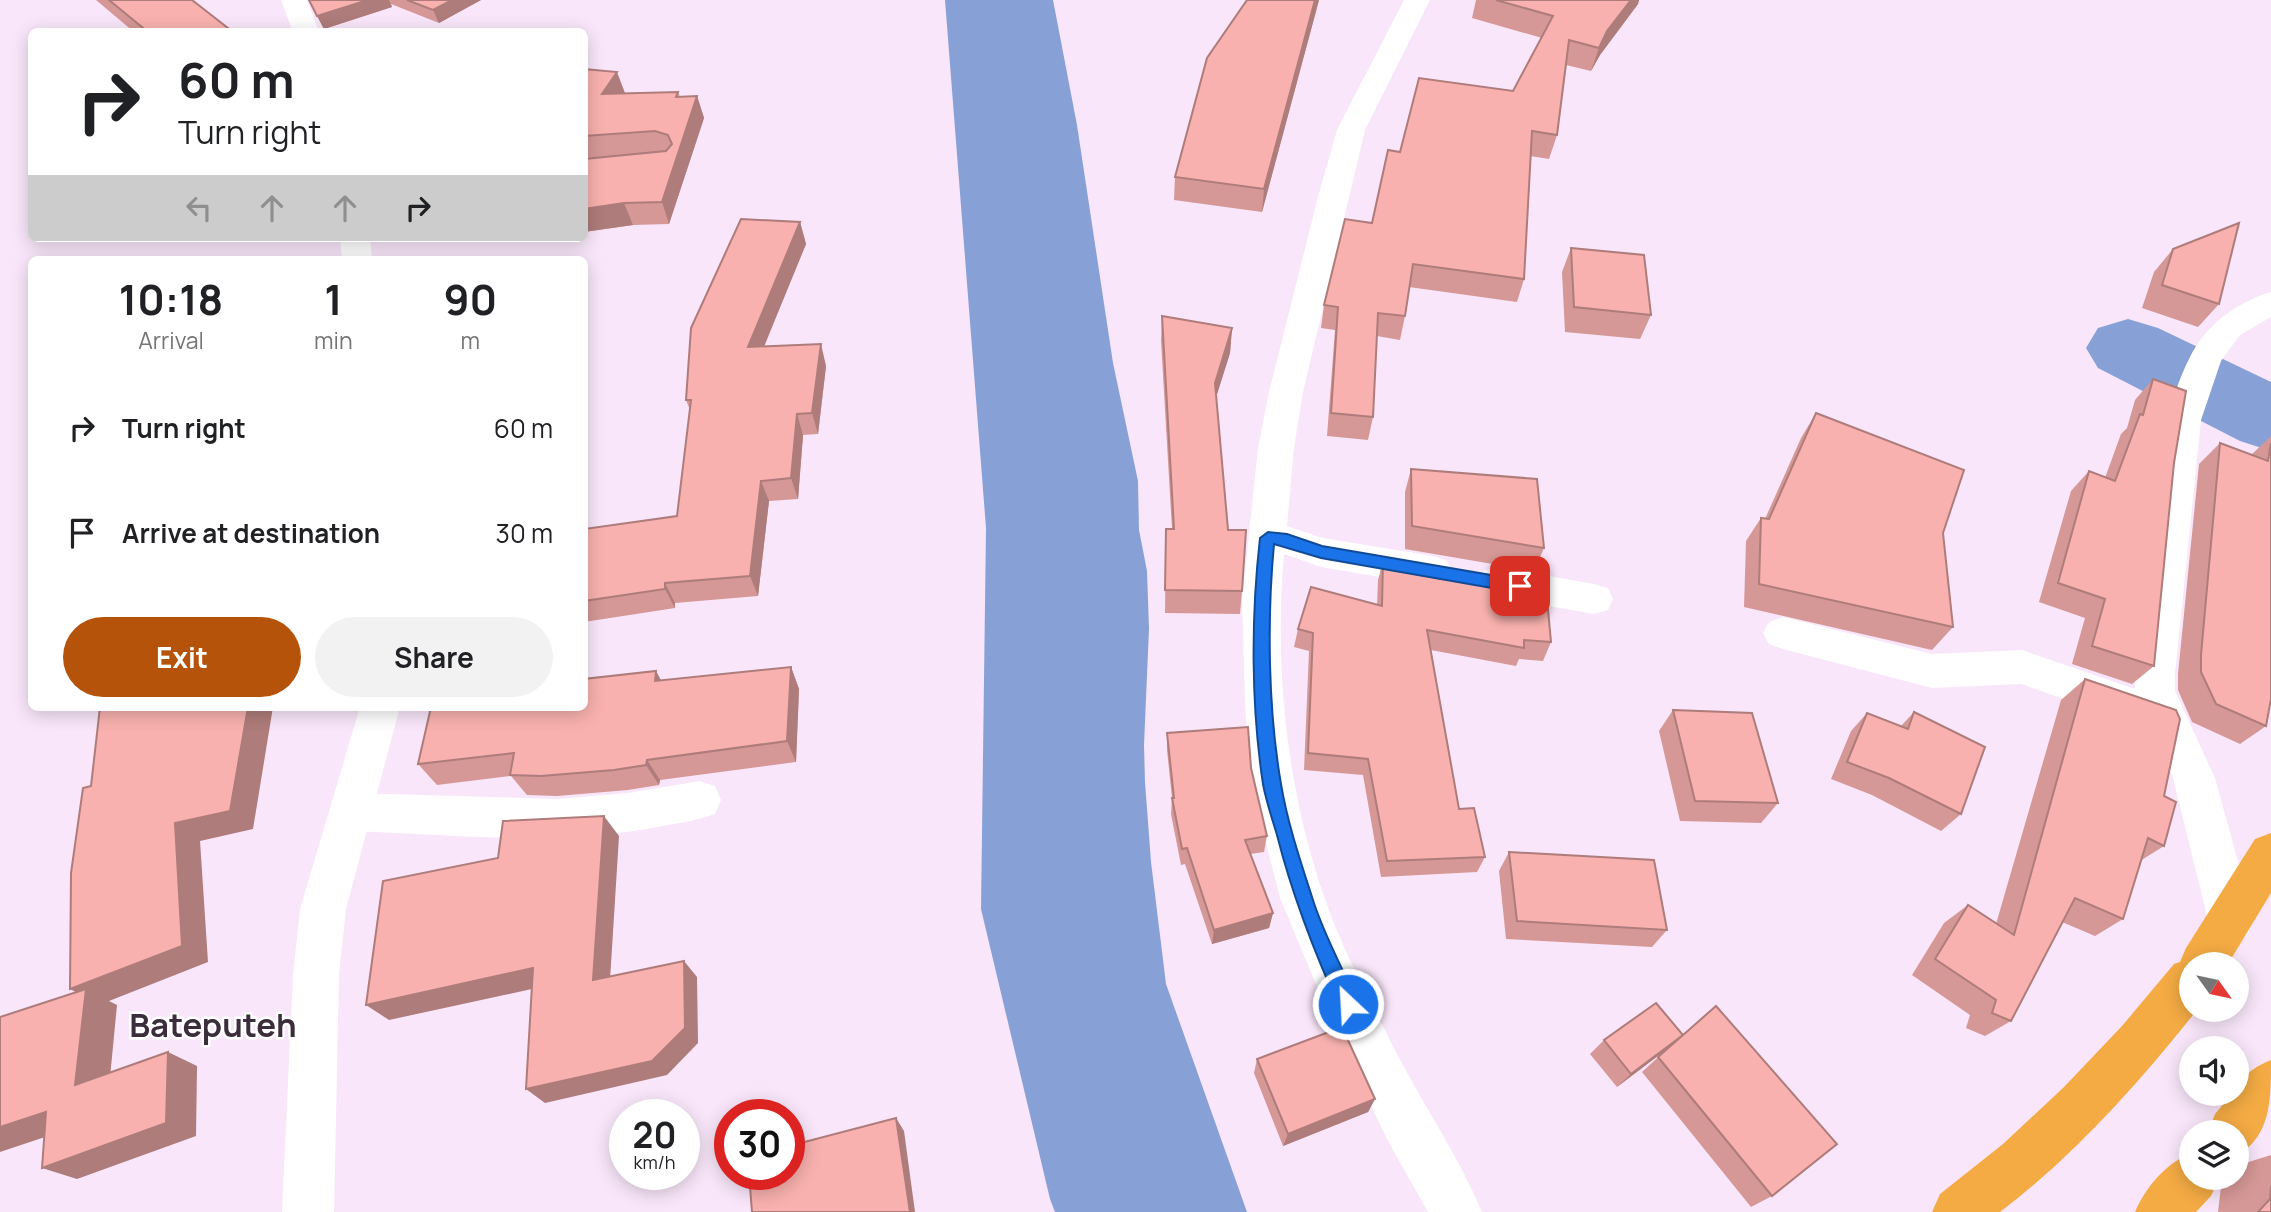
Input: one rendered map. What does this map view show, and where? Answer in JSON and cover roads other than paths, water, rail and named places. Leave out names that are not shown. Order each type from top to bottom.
[{"type":"highway","points":[[2210,952],[2271,853]]},
{"type":"highway","points":[[1958,1212],[2043,1141],[2154,1028],[2179,996]]},
{"type":"highway","points":[[2161,1212],[2182,1190]]},
{"type":"street","points":[[294,0],[304,28]]},
{"type":"street","points":[[1417,0],[1351,130],[1286,392],[1276,448],[1261,600],[1265,705],[1272,784],[1286,844],[1320,944],[1407,1125],[1456,1212]]},
{"type":"street","points":[[2231,920],[2194,778],[2155,691],[2155,674],[2184,420],[2205,359],[2229,327],[2271,303]]},
{"type":"street","points":[[1268,538],[1287,540],[1321,552],[1594,599]]},
{"type":"street","points":[[1783,633],[1932,671],[2006,665],[2022,667],[2165,716]]},
{"type":"street","points":[[307,1212],[316,975],[323,909],[379,711]]},
{"type":"street","points":[[352,812],[557,819],[628,813],[700,800]]},
{"type":"water","points":[[945,0],[1053,0],[1077,125],[1113,363],[1138,481],[1139,530],[1147,571],[1149,629],[1145,782],[1151,862],[1166,984],[1247,1212],[1055,1212],[1050,1199],[981,909],[986,528]]},
{"type":"waterway","points":[[2128,348],[2271,419]]},
{"type":"district","name":"Bateputeh","points":[[213,1025]]}]
